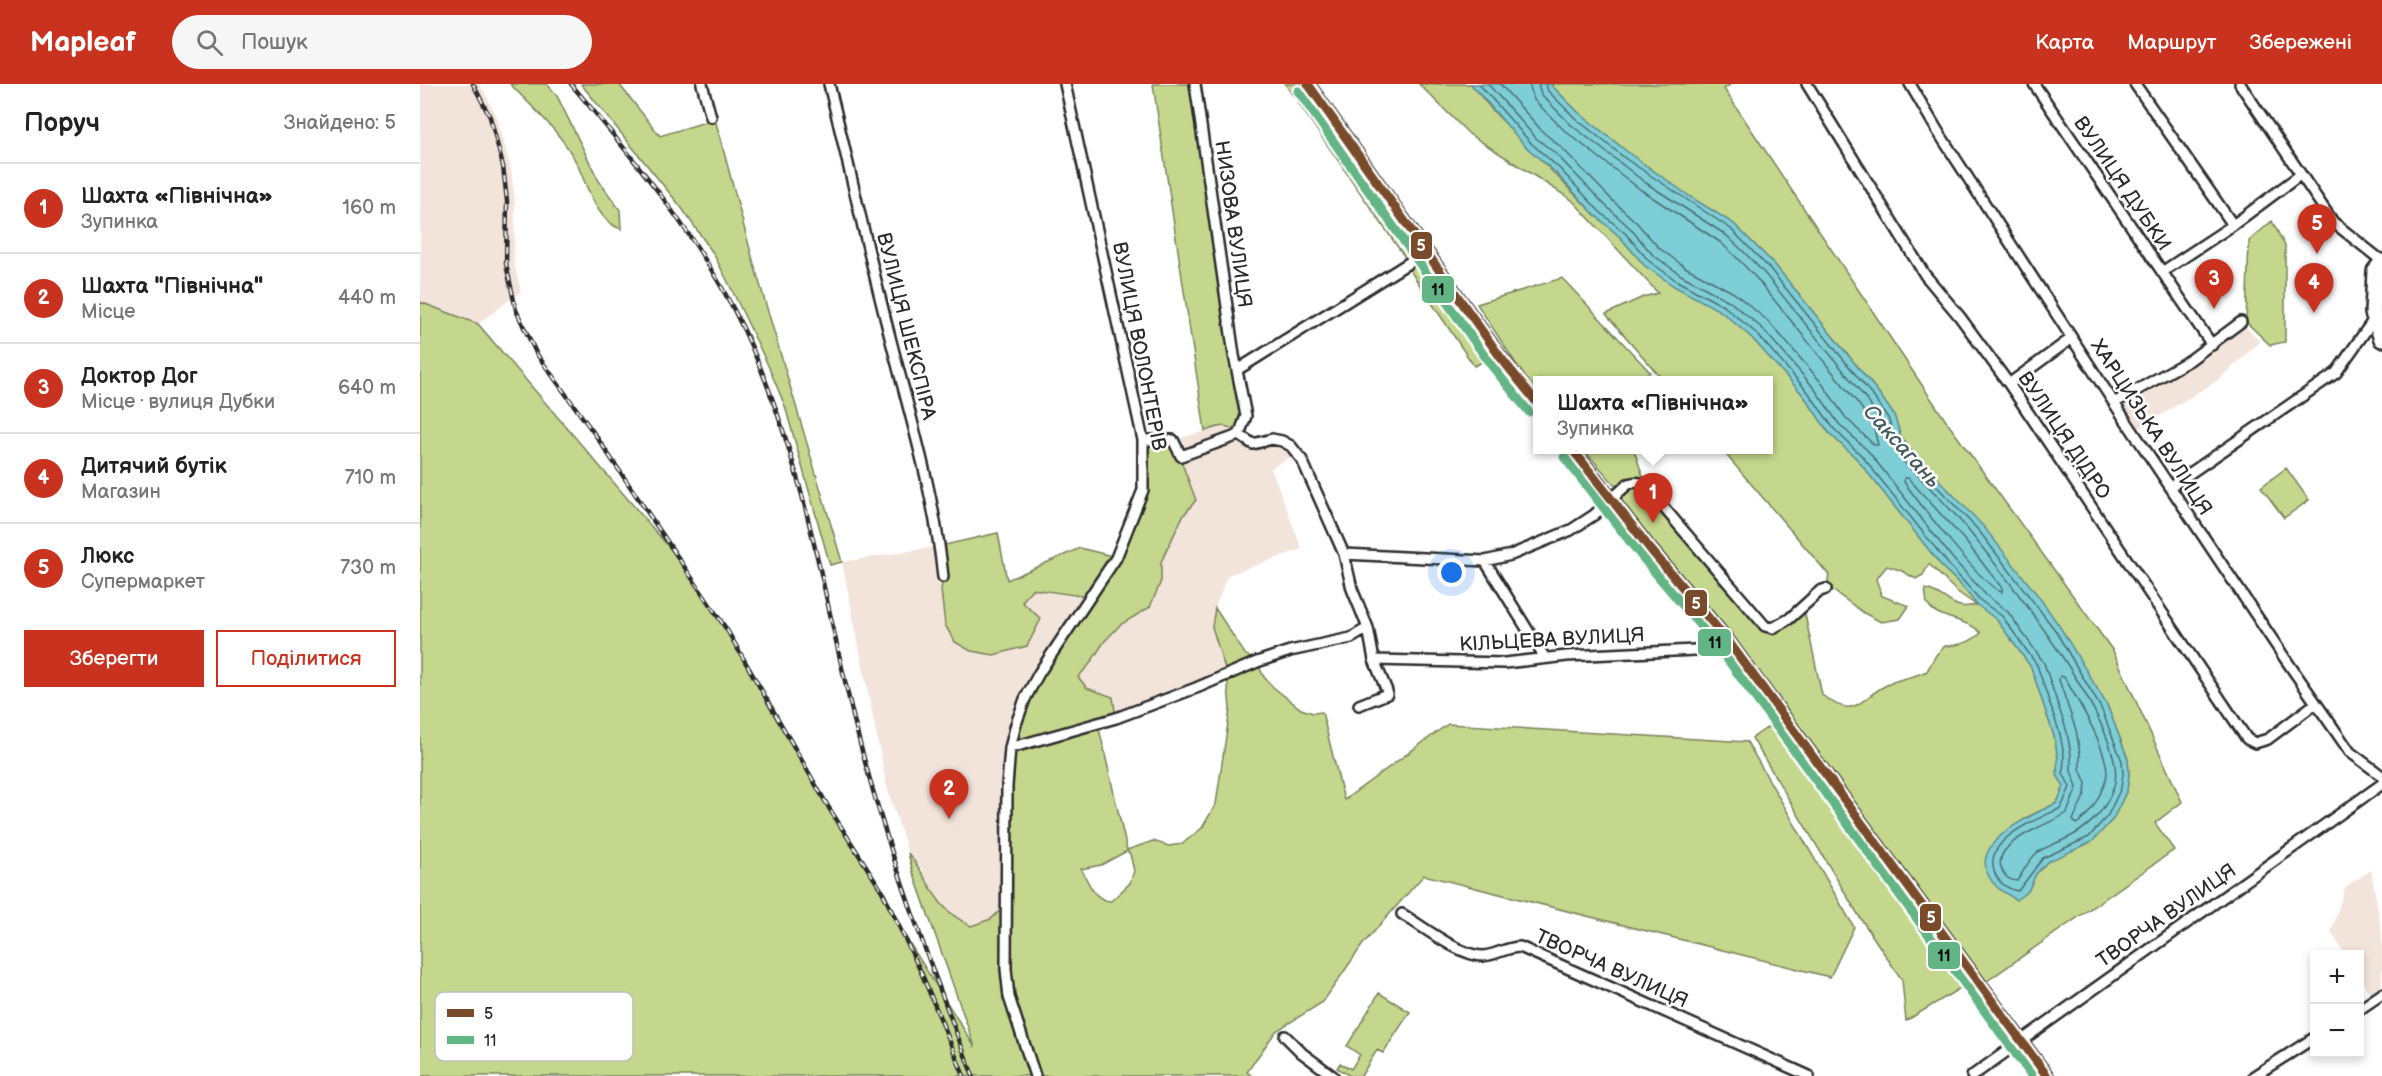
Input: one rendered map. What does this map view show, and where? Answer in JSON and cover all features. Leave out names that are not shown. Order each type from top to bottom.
[{"type":"main road","points":[[2379,327],[2375,271],[2382,262]]},
{"type":"street","points":[[702,84],[711,117]]},
{"type":"street","name":"ВУЛИЦЯ ШЕКСПІРА","points":[[829,84],[876,282],[924,467],[940,546],[943,578]]},
{"type":"street","name":"ВУЛИЦЯ ВОЛОНТЕРІВ","points":[[1035,1076],[1010,997],[1006,969],[1010,748],[1025,699],[1039,673],[1116,558],[1143,490],[1143,440],[1065,84]]},
{"type":"street","name":"НИЗОВА ВУЛИЦЯ","points":[[1195,84],[1237,370],[1246,416],[1239,435]]},
{"type":"street","points":[[1308,84],[1501,358],[1533,399]]},
{"type":"street","name":"ВУЛИЦЯ ДІДРО","points":[[1807,84],[1925,275],[1960,317],[2009,384],[2247,739],[2255,743],[2268,739],[2316,703]]},
{"type":"street","name":"ХАРЦИЗЬКА ВУЛИЦЯ","points":[[1910,84],[1943,139],[2114,403],[2350,753],[2382,776]]},
{"type":"street","name":"ВУЛИЦЯ ДУБКИ","points":[[2034,84],[2212,345]]},
{"type":"street","points":[[2135,84],[2233,225]]},
{"type":"street","points":[[2240,84],[2333,222],[2382,262]]},
{"type":"street","name":"ВУЛИЦЯ ДУБКИ","points":[[2162,272],[2233,225],[2300,175]]},
{"type":"street","points":[[1237,370],[1426,252]]},
{"type":"street","points":[[2114,403],[2190,360],[2241,322]]},
{"type":"street","points":[[2170,487],[2336,373],[2379,327]]},
{"type":"street","points":[[2009,384],[2072,338]]},
{"type":"street","points":[[1143,440],[1173,440],[1181,456],[1239,435],[1253,444],[1272,439],[1282,441],[1298,453],[1344,554],[1352,590],[1368,628],[1374,660],[1385,684],[1387,694],[1359,705]]},
{"type":"street","points":[[1576,454],[1728,641],[2047,1076]]},
{"type":"street","points":[[1344,554],[1485,561],[1511,555],[1571,530],[1594,515],[1628,484],[1640,482],[1765,626],[1773,628],[1782,624],[1820,591],[1826,589]]},
{"type":"street","points":[[1485,561],[1545,658]]},
{"type":"street","points":[[1010,748],[1116,718],[1257,662],[1290,651],[1351,638],[1368,628]]},
{"type":"street","name":"КІЛЬЦЕВА ВУЛИЦЯ","points":[[1374,660],[1505,663],[1545,658],[1695,650]]},
{"type":"street","name":"ТВОРЧА ВУЛИЦЯ","points":[[1972,1076],[2382,784]]},
{"type":"street","name":"ТВОРЧА ВУЛИЦЯ","points":[[1402,914],[1467,952],[1483,956],[1511,947],[1520,947],[1809,1076]]},
{"type":"street","points":[[2364,1006],[2382,994]]},
{"type":"street","points":[[1285,1036],[1302,1053],[1333,1076]]},
{"type":"street","points":[[2254,1076],[2310,1041]]},
{"type":"shaded area","points":[[420,84],[480,84],[497,117],[511,169],[515,202],[514,263],[521,291],[478,324],[420,302]]},
{"type":"shaded area","points":[[2241,322],[2260,342],[2218,380],[2133,432],[2114,403],[2190,360]]},
{"type":"shaded area","points":[[1224,426],[1232,428],[1247,441],[1272,439],[1298,453],[1271,468],[1302,549],[1228,575],[1215,608],[1212,627],[1227,675],[1116,718],[1113,697],[1087,688],[1078,677],[1120,625],[1150,607],[1161,581],[1161,562],[1183,516],[1196,500],[1173,440]]},
{"type":"shaded area","points":[[940,546],[943,586],[1041,619],[1022,602],[1032,588],[1090,598],[1002,909],[991,919],[971,926],[948,912],[937,901],[922,869],[908,853],[887,788],[842,562]]},
{"type":"shaded area","points":[[2371,870],[2382,934],[2382,985],[2370,994],[2364,984],[2364,950],[2342,950],[2331,932],[2345,887]]},
{"type":"green space","points":[[510,84],[547,84],[557,96],[599,181],[620,210],[621,229],[613,225],[599,211],[572,154],[564,143]]},
{"type":"green space","points":[[581,84],[619,84],[660,136],[715,119],[754,264],[842,562],[830,565],[785,406],[767,363],[713,253],[681,207]]},
{"type":"green space","points":[[1153,84],[1195,84],[1244,397],[1239,435],[1223,426],[1205,431]]},
{"type":"green space","points":[[1285,84],[1298,84],[1414,250],[1413,254],[1406,259]]},
{"type":"green space","points":[[1419,84],[1471,84],[1492,110],[1595,215],[1620,237],[1645,266],[1722,312],[1752,338],[1804,396],[1829,433],[1857,459],[1944,569],[1997,620],[2031,667],[2054,736],[2058,757],[2057,775],[2064,786],[2057,803],[2025,818],[1989,875],[1997,886],[2005,891],[2028,891],[2036,874],[2047,862],[2096,837],[2113,819],[2127,790],[2128,759],[2107,705],[1983,527],[1913,453],[1901,437],[1894,415],[1878,392],[1775,265],[1734,224],[1689,196],[1630,154],[1579,113],[1550,84],[1731,84],[1724,89],[1946,421],[2113,651],[2182,802],[2155,823],[2174,850],[1980,986],[1782,714],[1612,499],[1627,485],[1615,485],[1588,454],[1635,454],[1647,488],[1773,628],[1803,605],[1822,695],[1843,707],[1858,704],[1891,683],[1927,671],[1936,655],[1945,646],[1964,643],[1981,633],[1968,624],[1931,609],[1927,603],[1925,589],[1960,606],[1976,605],[1956,591],[1929,564],[1923,575],[1916,579],[1887,566],[1876,579],[1882,596],[1909,606],[1900,619],[1881,622],[1832,590],[1826,589],[1829,575],[1725,454],[1773,454],[1773,376],[1660,376],[1606,314],[1643,297],[1658,293],[1572,200],[1469,134]]},
{"type":"green space","points":[[2272,221],[2285,246],[2285,342],[2270,345],[2246,322],[2249,241]]},
{"type":"green space","points":[[1418,263],[1425,266],[1491,358],[1474,366],[1409,269]]},
{"type":"green space","points":[[1562,278],[1650,372],[1646,376],[1533,376],[1533,390],[1477,304]]},
{"type":"green space","points":[[420,302],[478,324],[674,553],[727,630],[829,808],[882,891],[905,936],[975,1047],[908,853],[940,902],[971,926],[991,919],[1002,909],[1007,786],[1025,699],[1090,597],[1032,589],[1022,602],[1041,619],[1027,646],[994,655],[971,651],[955,642],[945,625],[940,546],[998,533],[1007,580],[1080,548],[1116,557],[1143,490],[1143,440],[1173,440],[1196,500],[1183,516],[1161,562],[1161,581],[1150,607],[1120,625],[1078,677],[1087,688],[1113,697],[1116,718],[1098,724],[1127,850],[1153,841],[1169,846],[1182,844],[1202,828],[1216,804],[1230,709],[1227,675],[1212,627],[1215,608],[1245,654],[1257,662],[1264,677],[1273,687],[1301,709],[1313,713],[1322,712],[1344,800],[1448,724],[1747,742],[1854,927],[1830,977],[1424,875],[1363,944],[1323,1002],[1276,1031],[1247,1072],[1252,1076],[420,1076]],"holes":[[[1127,851],[1130,854],[1134,871],[1130,883],[1111,901],[1105,900],[1092,890],[1081,869],[1101,865]]]},
{"type":"green space","points":[[2286,468],[2309,500],[2284,518],[2261,487]]},
{"type":"green space","points":[[1774,723],[1967,984],[1906,1021],[1902,980],[1859,916],[1752,738]]},
{"type":"green space","points":[[1379,993],[1410,1012],[1383,1053],[1377,1050],[1361,1076],[1350,1076],[1337,1068],[1340,1063],[1351,1069],[1360,1055],[1347,1046]]},
{"type":"water","name":"Саксагань","points":[[1471,84],[1550,84],[1579,113],[1630,154],[1689,196],[1734,224],[1775,265],[1878,392],[1894,415],[1901,437],[1913,453],[1984,527],[2060,627],[2107,705],[2128,759],[2127,790],[2113,819],[2092,842],[2047,862],[2036,874],[2028,891],[2016,900],[1997,887],[1987,872],[1986,859],[1991,846],[2015,825],[2057,803],[2064,786],[2057,775],[2058,757],[2054,736],[2031,667],[1997,620],[1977,605],[1944,569],[1857,459],[1829,433],[1804,396],[1752,338],[1722,312],[1674,286],[1645,266],[1620,237],[1595,215],[1556,173],[1526,147]]},
{"type":"railway","points":[[473,84],[490,117],[503,166],[507,201],[506,264],[516,310],[536,353],[596,436],[727,630],[829,808],[882,891],[921,972],[964,1076]]},
{"type":"railway","points":[[571,84],[642,171],[687,231],[726,295],[763,375],[796,472],[854,720],[879,811],[923,945],[973,1076]]},
{"type":"transit line","name":"5","points":[[1308,84],[1501,358],[1533,398]]},
{"type":"transit line","name":"11","points":[[1298,91],[1491,365],[1529,412]]},
{"type":"transit line","name":"5","points":[[1576,454],[1651,550],[1728,641],[2047,1076]]},
{"type":"transit line","name":"11","points":[[1564,457],[1642,557],[1719,648],[2032,1076]]},
{"type":"place","name":"Люкс","points":[[2317,254]]},
{"type":"place","name":"Доктор Дог","points":[[2214,309]]},
{"type":"place","name":"Дитячий бутік","points":[[2314,313]]},
{"type":"place","name":"Шахта «Північна»","points":[[1653,523]]},
{"type":"place","name":"Шахта \"Північна\"","points":[[949,819]]}]
